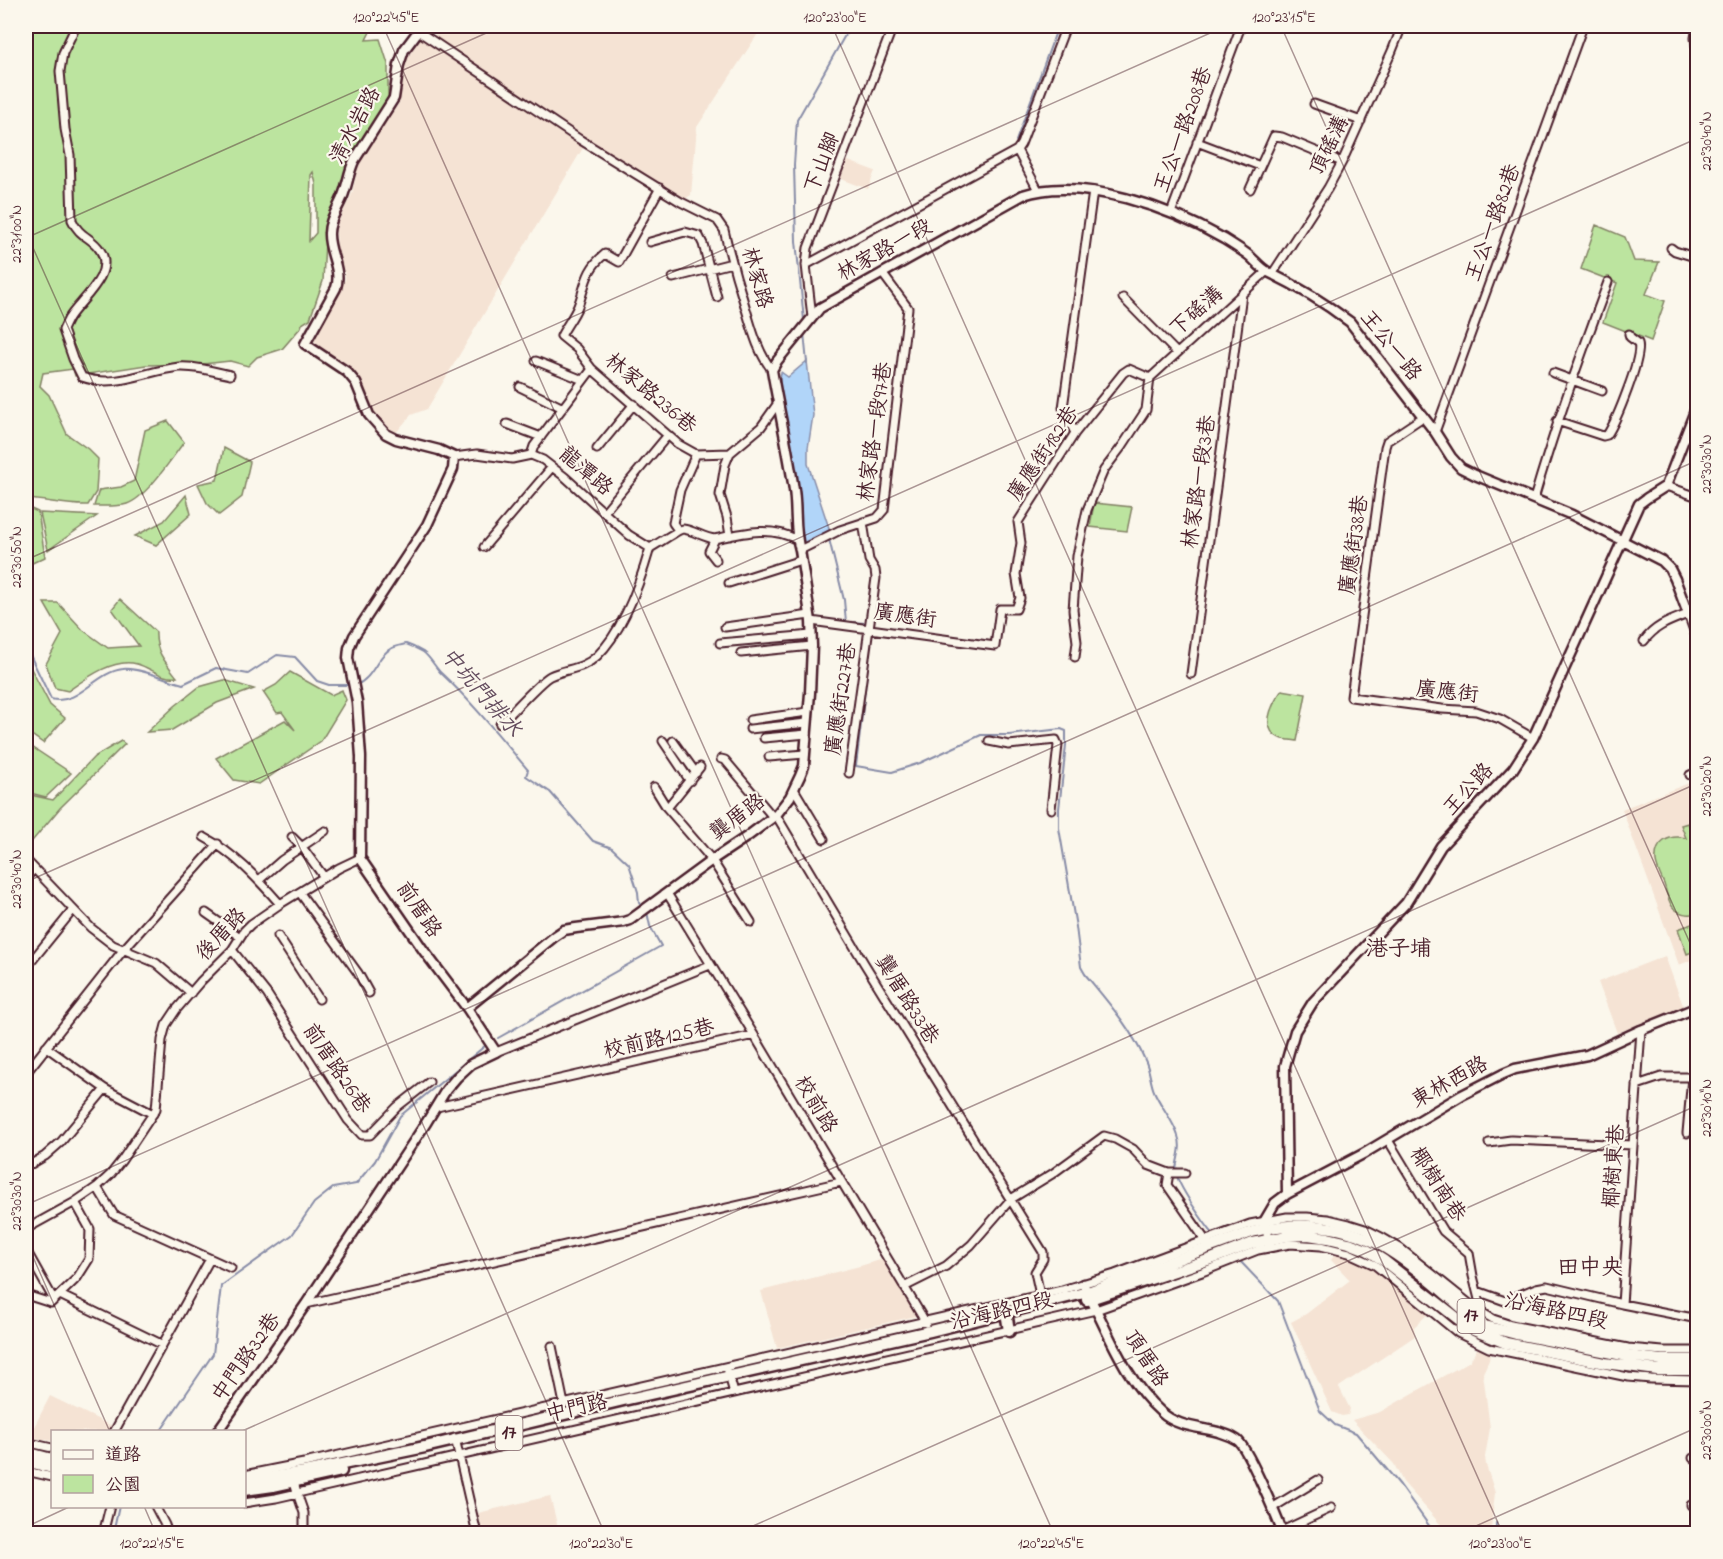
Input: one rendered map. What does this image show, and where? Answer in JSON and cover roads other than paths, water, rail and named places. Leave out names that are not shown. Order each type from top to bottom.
[{"type":"main road","name":"沿海路四段","points":[[1268,1234],[1285,1226],[1331,1228],[1358,1235],[1399,1256],[1478,1321],[1486,1331],[1506,1343],[1627,1367],[1698,1370]]},
{"type":"main road","name":"17","points":[[1222,1250],[1268,1234]]},
{"type":"main road","name":"沿海路四段","points":[[1268,1234],[1328,1238],[1367,1250],[1383,1260],[1417,1292],[1471,1329],[1516,1334],[1628,1356],[1661,1360],[1698,1360]]},
{"type":"main road","name":"沿海路四段","points":[[929,1329],[1007,1318],[1222,1250]]},
{"type":"main road","name":"沿海路四段","points":[[772,1366],[1087,1292]]},
{"type":"main road","points":[[1007,1318],[1009,1330]]},
{"type":"main road","name":"中門路","points":[[246,1482],[456,1442],[730,1380],[772,1366]]},
{"type":"main road","points":[[26,1452],[51,1459]]},
{"type":"main road","points":[[26,1461],[51,1467]]},
{"type":"main road","name":"中門路","points":[[246,1489],[292,1474]]},
{"type":"street","points":[[76,26],[63,53],[60,71],[65,129],[70,155],[72,220],[76,230],[100,250],[104,265],[92,292],[69,318],[63,330],[73,359],[82,377],[94,381],[107,382],[180,367],[230,375]]},
{"type":"street","name":"下山腳","points":[[812,317],[806,265],[808,248],[893,26]]},
{"type":"street","points":[[806,265],[1017,150],[1066,26]]},
{"type":"street","name":"王公一路208巷","points":[[1171,213],[1241,26]]},
{"type":"street","name":"頂磘溝","points":[[1270,272],[1328,188],[1342,162],[1402,26]]},
{"type":"street","name":"王公一路82巷","points":[[1435,432],[1583,26]]},
{"type":"street","points":[[1697,26],[1695,38],[1698,60]]},
{"type":"street","name":"林家路","points":[[420,28],[579,139],[721,224],[755,339],[763,358],[772,370],[795,498],[797,540],[810,618],[812,635],[810,693]]},
{"type":"street","name":"清水岩路","points":[[305,344],[339,279],[329,240],[329,229],[344,193],[349,173],[354,161],[394,98],[399,65],[404,50],[420,28]]},
{"type":"street","points":[[1314,104],[1361,121]]},
{"type":"street","points":[[1250,189],[1274,136],[1342,162]]},
{"type":"street","points":[[1197,142],[1260,166]]},
{"type":"street","points":[[1017,150],[1038,190]]},
{"type":"street","name":"林家路236巷","points":[[660,188],[619,262],[605,255],[599,259],[586,277],[578,308],[561,336],[577,350],[592,369],[678,444],[696,454],[730,453]]},
{"type":"street","name":"王公一路","points":[[1038,190],[1093,191],[1141,203],[1171,213],[1224,239],[1247,254],[1270,272],[1350,322],[1435,432],[1450,457],[1467,472],[1534,499],[1653,556],[1670,569],[1688,614]]},
{"type":"street","name":"林家路一段","points":[[772,370],[820,308],[1023,195],[1038,190]]},
{"type":"street","points":[[1075,433],[1063,408],[1093,191]]},
{"type":"street","points":[[650,242],[685,232],[699,236],[717,297]]},
{"type":"street","points":[[1671,248],[1698,258]]},
{"type":"street","points":[[673,279],[732,263]]},
{"type":"street","name":"下磘溝","points":[[1150,378],[1242,294],[1270,272]]},
{"type":"street","name":"林家路一段97巷","points":[[729,583],[801,555],[829,536],[863,522],[877,519],[884,510],[908,308],[882,273]]},
{"type":"street","points":[[1534,499],[1571,379],[1608,282]]},
{"type":"street","name":"林家路一段3巷","points":[[1191,674],[1242,294]]},
{"type":"street","points":[[1123,298],[1177,353]]},
{"type":"street","points":[[1557,421],[1603,436],[1607,435],[1632,375],[1640,348],[1629,334]]},
{"type":"street","name":"龍潭路","points":[[305,344],[347,372],[356,383],[369,415],[386,434],[396,439],[440,450],[454,458],[477,454],[512,459],[531,455],[543,460],[631,537],[650,548]]},
{"type":"street","points":[[536,361],[583,380]]},
{"type":"street","points":[[531,455],[541,436],[592,369]]},
{"type":"street","name":"廣應街182巷","points":[[995,646],[1000,609],[1016,609],[1020,598],[1016,574],[1021,543],[1018,522],[1075,433],[1123,373],[1129,369],[1150,378]]},
{"type":"street","points":[[1553,373],[1602,391]]},
{"type":"street","points":[[1075,657],[1077,642],[1073,610],[1077,556],[1087,510],[1104,470],[1146,410],[1150,378]]},
{"type":"street","points":[[520,387],[563,408]]},
{"type":"street","points":[[730,536],[720,495],[725,465],[730,453],[761,427],[778,403]]},
{"type":"street","points":[[1698,403],[1666,486],[1698,497]]},
{"type":"street","points":[[597,450],[634,404]]},
{"type":"street","name":"廣應街38巷","points":[[1351,697],[1385,447],[1387,441],[1423,417]]},
{"type":"street","points":[[507,424],[541,436]]},
{"type":"street","points":[[604,512],[669,435]]},
{"type":"street","points":[[678,530],[673,523],[675,506],[696,454]]},
{"type":"street","points":[[360,858],[361,757],[357,702],[348,658],[349,648],[354,636],[427,525],[453,469],[454,458]]},
{"type":"street","points":[[484,548],[552,467]]},
{"type":"street","name":"王公路","points":[[1287,1194],[1285,1066],[1295,1031],[1313,1002],[1406,903],[1442,846],[1514,769],[1533,738],[1639,504],[1666,486]]},
{"type":"street","name":"廣應街227巷","points":[[849,773],[872,630],[869,620],[876,578],[875,570],[869,560],[863,522]]},
{"type":"street","points":[[500,724],[549,676],[583,666],[596,657],[610,641],[641,579],[650,548],[663,542],[678,530],[683,529],[715,539],[767,531],[786,534],[797,540]]},
{"type":"street","points":[[715,539],[710,551],[716,560]]},
{"type":"street","points":[[1644,640],[1661,624],[1698,611]]},
{"type":"street","points":[[1688,614],[1698,642]]},
{"type":"street","name":"廣應街","points":[[725,627],[810,618],[872,630],[995,646]]},
{"type":"street","points":[[720,643],[812,635]]},
{"type":"street","points":[[741,653],[812,646]]},
{"type":"street","name":"龔厝路","points":[[467,1008],[560,933],[576,928],[630,920],[775,816],[794,789],[804,766],[810,693]]},
{"type":"street","name":"廣應街","points":[[1351,697],[1476,711],[1500,719],[1533,738]]},
{"type":"street","points":[[750,720],[808,712]]},
{"type":"street","points":[[750,729],[807,723]]},
{"type":"street","points":[[764,738],[807,734]]},
{"type":"street","points":[[989,741],[1009,745],[1056,740],[1058,745],[1051,809]]},
{"type":"street","points":[[663,741],[690,781]]},
{"type":"street","points":[[668,808],[698,770],[673,741]]},
{"type":"street","points":[[769,757],[805,754]]},
{"type":"street","name":"龔厝路33巷","points":[[721,759],[725,760],[775,816],[1043,1252],[1043,1259],[1035,1272],[1040,1295]]},
{"type":"street","points":[[1690,775],[1698,772]]},
{"type":"street","points":[[654,787],[668,808],[712,860],[751,922]]},
{"type":"street","points":[[794,789],[824,838]]},
{"type":"street","points":[[259,880],[325,831]]},
{"type":"street","points":[[204,837],[218,844],[259,880],[280,904]]},
{"type":"street","points":[[292,837],[302,846],[324,877]]},
{"type":"street","points":[[26,1073],[124,949],[218,844]]},
{"type":"street","name":"後厝路","points":[[153,1114],[156,1108],[162,1040],[166,1025],[176,1010],[232,950],[251,924],[339,867],[360,858]]},
{"type":"street","name":"前厝路","points":[[360,858],[424,951],[467,1008],[496,1053]]},
{"type":"street","points":[[26,860],[91,928],[113,945],[156,963],[191,993]]},
{"type":"street","points":[[26,878],[34,869]]},
{"type":"street","points":[[300,893],[358,973],[369,993]]},
{"type":"street","name":"校前路","points":[[667,893],[929,1329]]},
{"type":"street","points":[[26,968],[73,910]]},
{"type":"street","points":[[206,913],[240,937]]},
{"type":"street","points":[[278,936],[319,999]]},
{"type":"street","name":"前厝路26巷","points":[[232,950],[267,994],[348,1120],[362,1135],[370,1135],[397,1107],[429,1082]]},
{"type":"street","points":[[306,1304],[446,1090],[471,1064],[710,965]]},
{"type":"street","name":"東林西路","points":[[1268,1234],[1275,1203],[1287,1194],[1388,1140],[1462,1095],[1503,1074],[1587,1054],[1698,1007]]},
{"type":"street","name":"椰樹東巷","points":[[1622,1304],[1641,1030]]},
{"type":"street","name":"校前路125巷","points":[[437,1107],[754,1035]]},
{"type":"street","points":[[26,1229],[97,1187],[122,1160],[153,1114],[105,1089],[46,1047]]},
{"type":"street","points":[[1637,1085],[1661,1077],[1692,1077],[1688,1133]]},
{"type":"street","points":[[26,1167],[61,1143],[105,1089]]},
{"type":"street","points":[[904,1287],[946,1266],[971,1245],[1011,1199],[1052,1174],[1104,1136],[1133,1149],[1148,1165],[1169,1173],[1183,1173]]},
{"type":"street","name":"椰樹南巷","points":[[1388,1140],[1443,1231],[1469,1253],[1490,1348]]},
{"type":"street","points":[[1488,1143],[1510,1140],[1633,1145]]},
{"type":"street","points":[[1169,1173],[1167,1185],[1222,1250]]},
{"type":"street","points":[[306,1304],[841,1182]]},
{"type":"street","points":[[97,1187],[114,1215],[231,1268]]},
{"type":"street","points":[[26,1295],[51,1303],[77,1278],[89,1259],[90,1229],[75,1202]]},
{"type":"street","name":"沿海路四段","points":[[777,1384],[1096,1310],[1222,1250],[1268,1234],[1287,1217],[1328,1219],[1365,1229],[1400,1248],[1483,1313],[1511,1325],[1628,1348],[1698,1351]]},
{"type":"street","points":[[26,1250],[57,1297],[161,1344]]},
{"type":"street","points":[[115,1430],[210,1259]]},
{"type":"street","points":[[1477,1291],[1505,1301],[1536,1288],[1548,1286],[1698,1319]]},
{"type":"street","name":"沿海路四段","points":[[772,1366],[929,1329],[1040,1295],[1087,1292]]},
{"type":"street","name":"頂厝路","points":[[1087,1292],[1105,1330],[1140,1390],[1162,1414],[1172,1420],[1239,1441],[1283,1532]]},
{"type":"street","name":"沿海路四段","points":[[1417,1292],[1458,1333],[1490,1348],[1628,1377],[1698,1380]]},
{"type":"street","name":"中門路32巷","points":[[218,1430],[306,1304]]},
{"type":"street","points":[[552,1347],[564,1404]]},
{"type":"street","name":"中門路","points":[[246,1475],[292,1474],[456,1442],[536,1424],[564,1404],[730,1380],[772,1366]]},
{"type":"street","name":"中門路","points":[[730,1380],[777,1384]]},
{"type":"street","points":[[26,1442],[51,1448]]},
{"type":"street","points":[[456,1442],[477,1533]]},
{"type":"street","name":"中門路","points":[[246,1503],[297,1493],[456,1442]]},
{"type":"street","points":[[26,1471],[51,1477]]},
{"type":"street","points":[[292,1474],[304,1513],[304,1533]]},
{"type":"street","points":[[1272,1508],[1318,1480]]},
{"type":"street","points":[[103,1533],[109,1508]]},
{"type":"street","points":[[156,1508],[168,1533]]},
{"type":"street","points":[[1283,1532],[1331,1508]]},
{"type":"water","points":[[807,361],[813,415],[808,464],[830,531],[803,547],[795,472],[779,387],[781,372],[788,377]]},
{"type":"waterway","points":[[804,320],[796,241],[794,165],[797,120],[849,26]]},
{"type":"waterway","points":[[1016,141],[1058,26]]},
{"type":"waterway","points":[[804,333],[807,363]]},
{"type":"waterway","points":[[829,539],[844,600],[846,622],[867,623]]},
{"type":"waterway","points":[[872,632],[856,766],[892,772],[920,763],[981,735],[1009,735],[1061,729],[1066,731],[1059,828],[1081,967],[1133,1037],[1147,1064],[1154,1091],[1178,1136],[1180,1145],[1176,1172],[1181,1186],[1214,1235]]},
{"type":"waterway","name":"中坑門排水","points":[[356,685],[367,677],[382,656],[392,648],[406,644],[423,652],[528,770],[526,776],[550,792],[593,841],[612,848],[629,864],[639,903],[643,908]]},
{"type":"waterway","name":"中坑門排水","points":[[26,652],[29,653],[51,699],[70,698],[113,671],[123,669],[144,672],[183,684],[216,668],[248,674],[277,655],[295,657],[317,681],[329,685],[351,685]]},
{"type":"waterway","name":"中坑門排水","points":[[498,1038],[661,946],[650,926],[647,912]]},
{"type":"waterway","name":"中坑門排水","points":[[161,1430],[213,1354],[221,1286],[292,1235],[314,1203],[333,1188],[356,1184],[375,1161],[400,1116],[486,1045]]},
{"type":"waterway","points":[[1239,1260],[1278,1301],[1320,1411],[1335,1425],[1356,1433],[1400,1485],[1435,1534]]},
{"type":"waterway","name":"中坑門排水","points":[[113,1534],[119,1508]]},
{"type":"waterway","points":[[1496,1523],[1496,1534]]},
{"type":"district","name":"港子埔","points":[[1399,950]]},
{"type":"district","name":"田中央","points":[[1590,1269]]}]
